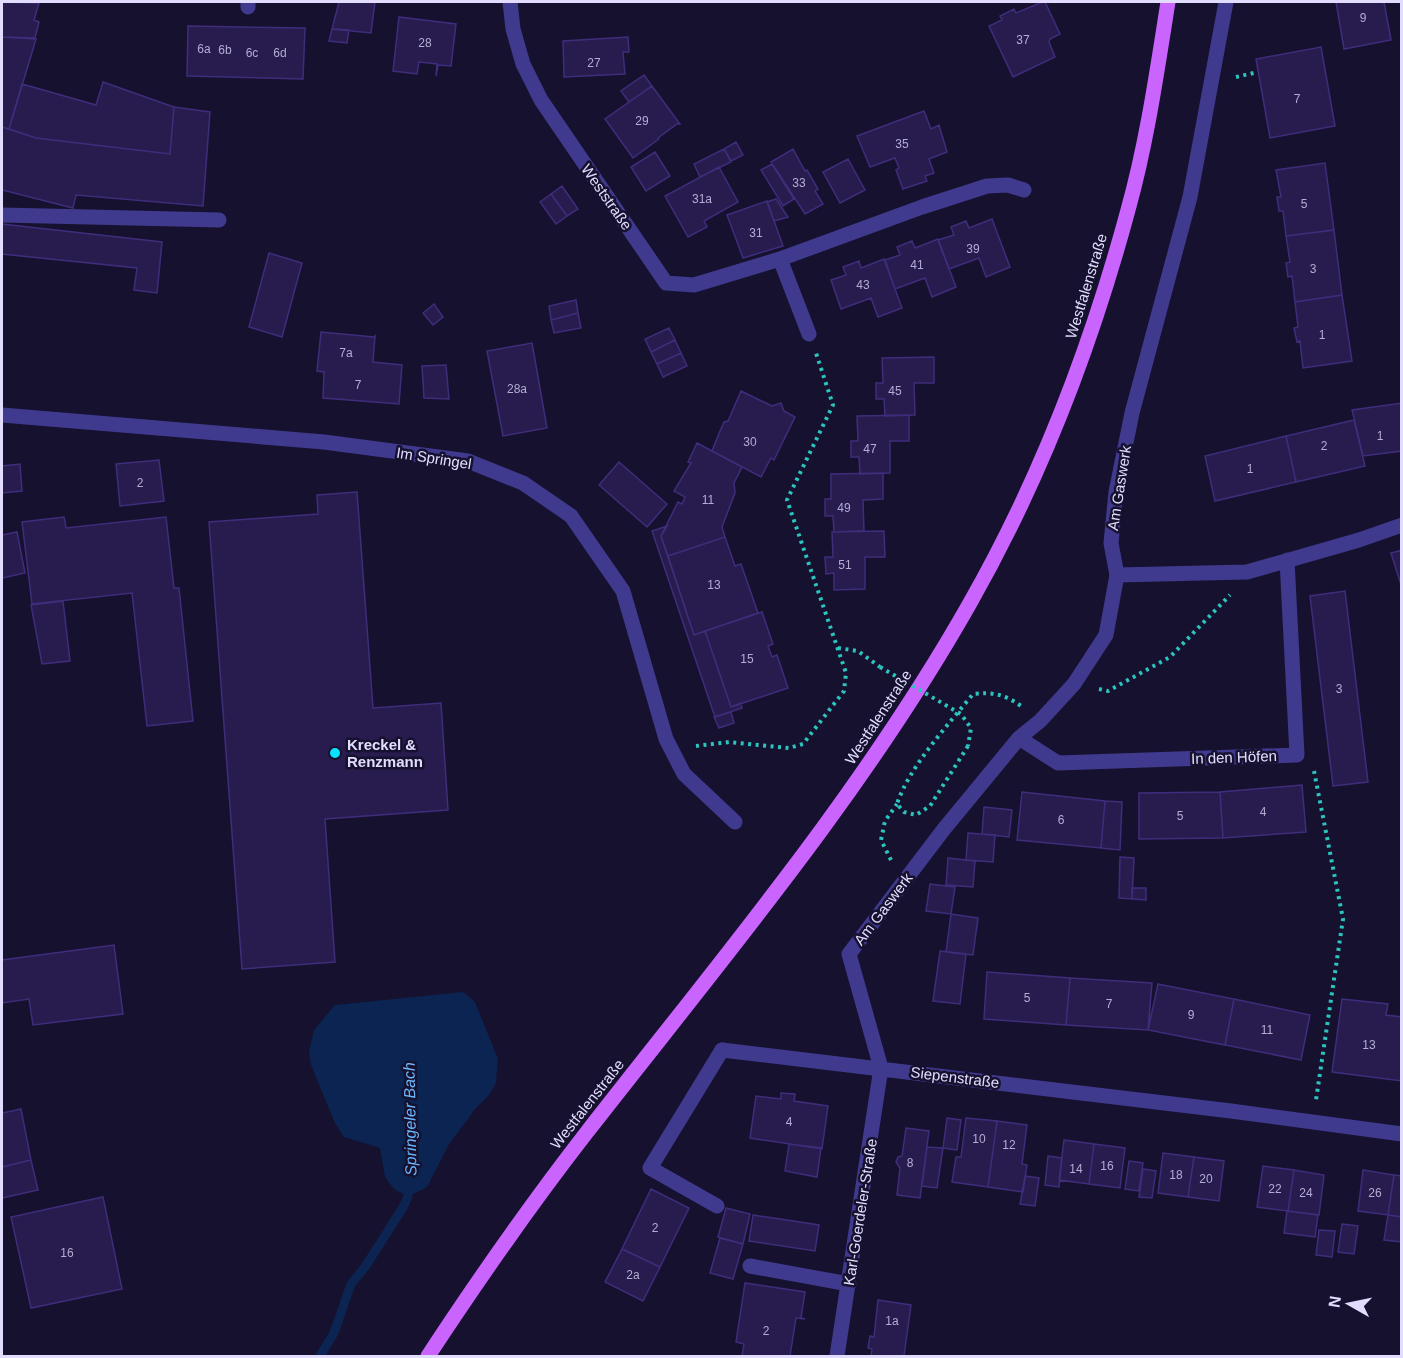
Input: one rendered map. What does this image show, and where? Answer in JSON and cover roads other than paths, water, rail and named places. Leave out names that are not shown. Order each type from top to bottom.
[{"type":"main road","name":"Westfalenstraße","points":[[428,1356],[496,1256],[580,1142],[787,878],[847,797],[912,700],[972,601],[1046,451],[1074,382],[1095,321],[1129,207],[1153,96],[1168,2]]},
{"type":"street","name":"Weststraße","points":[[510,2],[513,29],[523,64],[540,100],[666,283],[694,285],[780,260],[922,207],[987,186],[1008,185],[1024,190]]},
{"type":"street","name":"Am Gaswerk","points":[[881,1068],[849,954],[944,829],[1019,738],[1040,721],[1074,684],[1106,635],[1117,575],[1111,543],[1116,492],[1132,413],[1191,197],[1226,2]]},
{"type":"street","points":[[2,214],[219,220]]},
{"type":"street","points":[[780,260],[809,334]]},
{"type":"street","name":"Im Springel","points":[[2,415],[324,442],[432,456],[468,461],[523,483],[571,516],[623,591],[666,739],[684,774],[735,822]]},
{"type":"street","points":[[1117,575],[1247,572],[1359,540],[1401,525]]},
{"type":"street","name":"In den Höfen","points":[[1019,738],[1058,763],[1297,755],[1287,560]]},
{"type":"street","name":"Siepenstraße","points":[[717,1206],[650,1168],[722,1050],[1401,1134]]},
{"type":"street","name":"Karl-Goerdeler-Straße","points":[[837,1356],[881,1068]]},
{"type":"street","points":[[750,1266],[849,1284]]},
{"type":"water","points":[[463,992],[475,1002],[498,1059],[496,1083],[448,1146],[427,1187],[405,1195],[394,1189],[385,1177],[380,1148],[344,1137],[335,1123],[311,1065],[309,1052],[314,1030],[335,1005]]},
{"type":"waterway","name":"Springeler Bach","points":[[320,1356],[334,1333],[351,1284],[365,1267],[402,1209],[411,1183]]},
{"type":"place","name":"Kreckel & Renzmann","points":[[335,753]]}]
